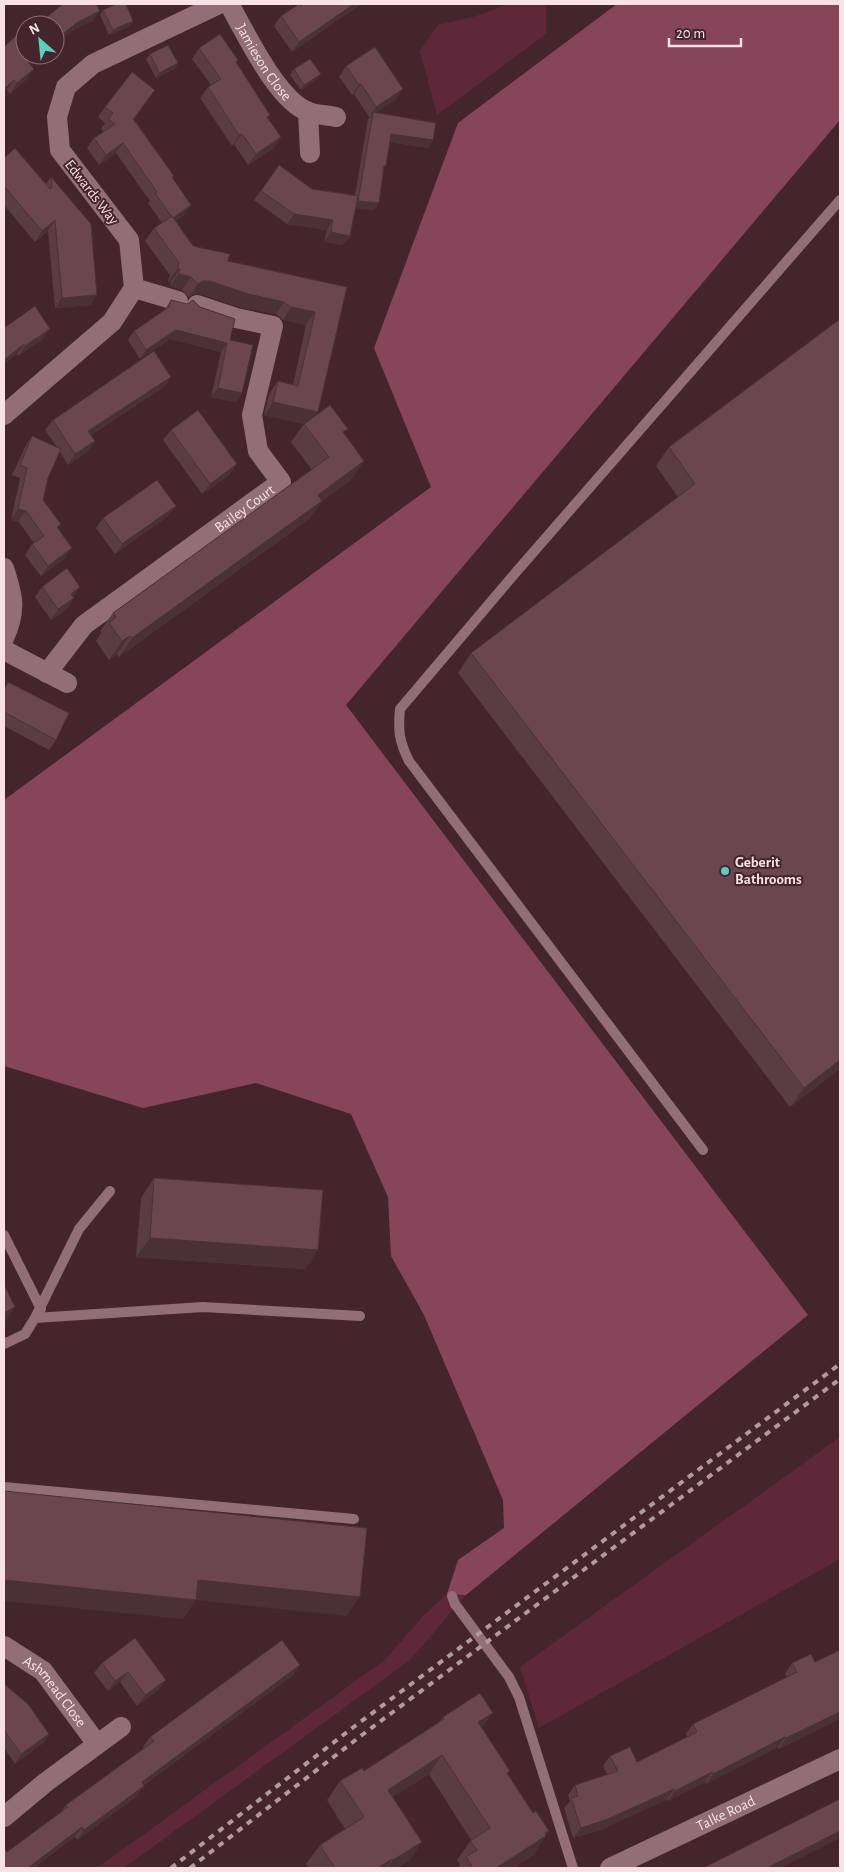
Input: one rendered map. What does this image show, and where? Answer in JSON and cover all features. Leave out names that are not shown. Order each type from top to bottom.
[{"type":"street","name":"Edwards Way","points":[[134,288],[129,240],[60,150],[56,117],[66,87],[93,64],[219,4]]},
{"type":"street","name":"Jamieson Close","points":[[229,4],[277,86],[297,105],[308,112],[336,117]]},
{"type":"street","points":[[308,112],[310,153]]},
{"type":"street","points":[[4,415],[112,322],[134,288],[178,301]]},
{"type":"street","name":"Bailey Court","points":[[47,672],[84,625],[281,482],[258,451],[252,415],[272,326],[236,318],[198,305]]},
{"type":"street","points":[[4,568],[13,596],[11,624],[4,638]]},
{"type":"street","points":[[4,650],[67,683]]},
{"type":"street","name":"Ashmead Close","points":[[4,1646],[43,1671],[97,1744]]},
{"type":"street","points":[[4,1817],[46,1782],[121,1726]]},
{"type":"street","name":"Talke Road","points":[[610,1868],[840,1759]]},
{"type":"lane","points":[[703,1150],[408,761],[398,733],[400,710],[517,571],[840,200]]},
{"type":"lane","points":[[4,1344],[24,1334],[38,1314],[79,1229],[110,1190]]},
{"type":"lane","points":[[4,1235],[38,1314]]},
{"type":"lane","points":[[38,1314],[202,1307],[360,1316]]},
{"type":"lane","points":[[4,1487],[354,1519]]},
{"type":"lane","points":[[453,1600],[509,1677],[519,1697],[573,1868]]},
{"type":"shaded area","points":[[507,4],[546,4],[546,34],[437,115],[420,51],[438,25],[480,15]]},
{"type":"shaded area","points":[[617,4],[840,4],[840,120],[346,705],[808,1315],[466,1595],[447,1594],[458,1560],[504,1528],[503,1500],[424,1315],[391,1256],[388,1197],[351,1114],[256,1083],[143,1108],[4,1066],[4,800],[431,487],[374,348],[458,123]]},
{"type":"shaded area","points":[[840,1437],[840,1559],[539,1728],[520,1667]]},
{"type":"shaded area","points":[[447,1594],[466,1595],[410,1660],[124,1868],[97,1868],[386,1659],[422,1617]]},
{"type":"building","points":[[63,4],[96,4],[100,11],[78,22],[65,32],[65,15],[49,15]]},
{"type":"building","points":[[117,4],[126,4],[133,21],[113,30],[103,10]]},
{"type":"building","points":[[299,4],[300,6],[303,4],[354,4],[299,42],[281,16]]},
{"type":"building","points":[[220,34],[238,60],[236,62],[270,115],[267,117],[281,137],[256,154],[242,134],[239,135],[208,87],[221,79],[199,48]]},
{"type":"building","points":[[15,37],[15,65],[31,65],[34,69],[17,83],[14,80],[4,89],[4,47]]},
{"type":"building","points":[[168,45],[178,63],[159,73],[150,54]]},
{"type":"building","points":[[375,47],[403,89],[376,107],[346,66]]},
{"type":"building","points":[[310,59],[321,74],[304,85],[294,69]]},
{"type":"building","points":[[132,72],[155,90],[133,119],[174,176],[172,177],[191,205],[173,218],[123,143],[106,155],[94,138],[115,124],[108,119],[113,113],[105,107]]},
{"type":"building","points":[[373,112],[436,123],[433,140],[391,134],[379,203],[358,201]]},
{"type":"building","points":[[15,148],[50,189],[52,188],[51,177],[91,224],[97,295],[62,298],[55,220],[42,231],[4,186],[4,158]]},
{"type":"building","points":[[279,165],[312,189],[358,196],[350,236],[331,232],[333,220],[294,214],[261,191]]},
{"type":"building","points":[[172,216],[193,246],[230,254],[228,261],[347,287],[318,412],[273,402],[278,381],[298,386],[315,312],[291,307],[284,302],[248,294],[210,281],[203,281],[198,284],[191,277],[179,274],[180,269],[177,269],[179,263],[154,228]]},
{"type":"building","points":[[171,300],[187,304],[193,300],[200,307],[235,319],[230,340],[253,345],[242,393],[218,388],[227,343],[176,330],[146,350],[134,331],[169,307]]},
{"type":"building","points":[[35,306],[50,329],[25,346],[24,344],[4,360],[4,328]]},
{"type":"building","name":"Geberit Bathrooms","points":[[840,319],[840,1060],[804,1088],[471,653],[695,484],[669,447]]},
{"type":"building","points":[[154,351],[171,377],[88,431],[95,441],[75,454],[53,420]]},
{"type":"building","points":[[330,405],[348,429],[343,432],[364,461],[318,495],[322,501],[132,638],[130,636],[122,641],[109,623],[116,617],[113,613],[329,457],[304,424]]},
{"type":"building","points":[[198,410],[237,464],[210,484],[171,430]]},
{"type":"building","points":[[32,436],[61,449],[48,478],[43,500],[61,524],[57,527],[72,548],[48,566],[32,544],[44,536],[26,511],[18,509],[27,468],[20,465]]},
{"type":"building","points":[[157,480],[176,506],[122,544],[103,518]]},
{"type":"building","points":[[67,568],[80,587],[71,594],[74,598],[58,609],[42,587]]},
{"type":"building","points":[[8,682],[69,713],[56,740],[4,712],[4,690]]},
{"type":"building","points":[[154,1178],[323,1190],[318,1250],[150,1238]]},
{"type":"building","points":[[4,1284],[15,1307],[4,1313]]},
{"type":"building","points":[[4,1491],[367,1528],[360,1597],[198,1580],[196,1600],[4,1580]]},
{"type":"building","points":[[135,1638],[166,1680],[145,1695],[128,1672],[115,1681],[102,1663]]},
{"type":"building","points":[[282,1640],[300,1665],[142,1782],[144,1786],[84,1830],[82,1827],[28,1868],[4,1868],[4,1848],[7,1852],[68,1807],[66,1805],[154,1741],[150,1737]]},
{"type":"building","points":[[840,1650],[840,1712],[785,1737],[713,1774],[712,1772],[675,1791],[674,1789],[608,1819],[581,1828],[571,1798],[578,1796],[575,1785],[618,1771],[610,1756],[630,1747],[637,1762],[697,1732],[693,1724],[797,1672],[792,1663],[811,1654],[815,1662]]},
{"type":"building","points":[[4,1684],[28,1704],[49,1734],[21,1754],[4,1730]]},
{"type":"building","points":[[480,1693],[493,1713],[478,1722],[510,1771],[507,1773],[533,1813],[536,1811],[549,1831],[545,1833],[546,1836],[496,1868],[473,1868],[466,1857],[477,1850],[470,1841],[490,1828],[442,1755],[388,1790],[422,1842],[378,1868],[335,1868],[320,1845],[364,1817],[340,1781],[362,1768],[364,1771]]},
{"type":"building","points":[[840,1799],[840,1831],[767,1868],[703,1868]]},
{"type":"railway","points":[[171,1868],[355,1726],[840,1364]]},
{"type":"railway","points":[[190,1868],[362,1735],[840,1379]]},
{"type":"place","name":"Geberit Bathrooms","points":[[725,871]]}]
